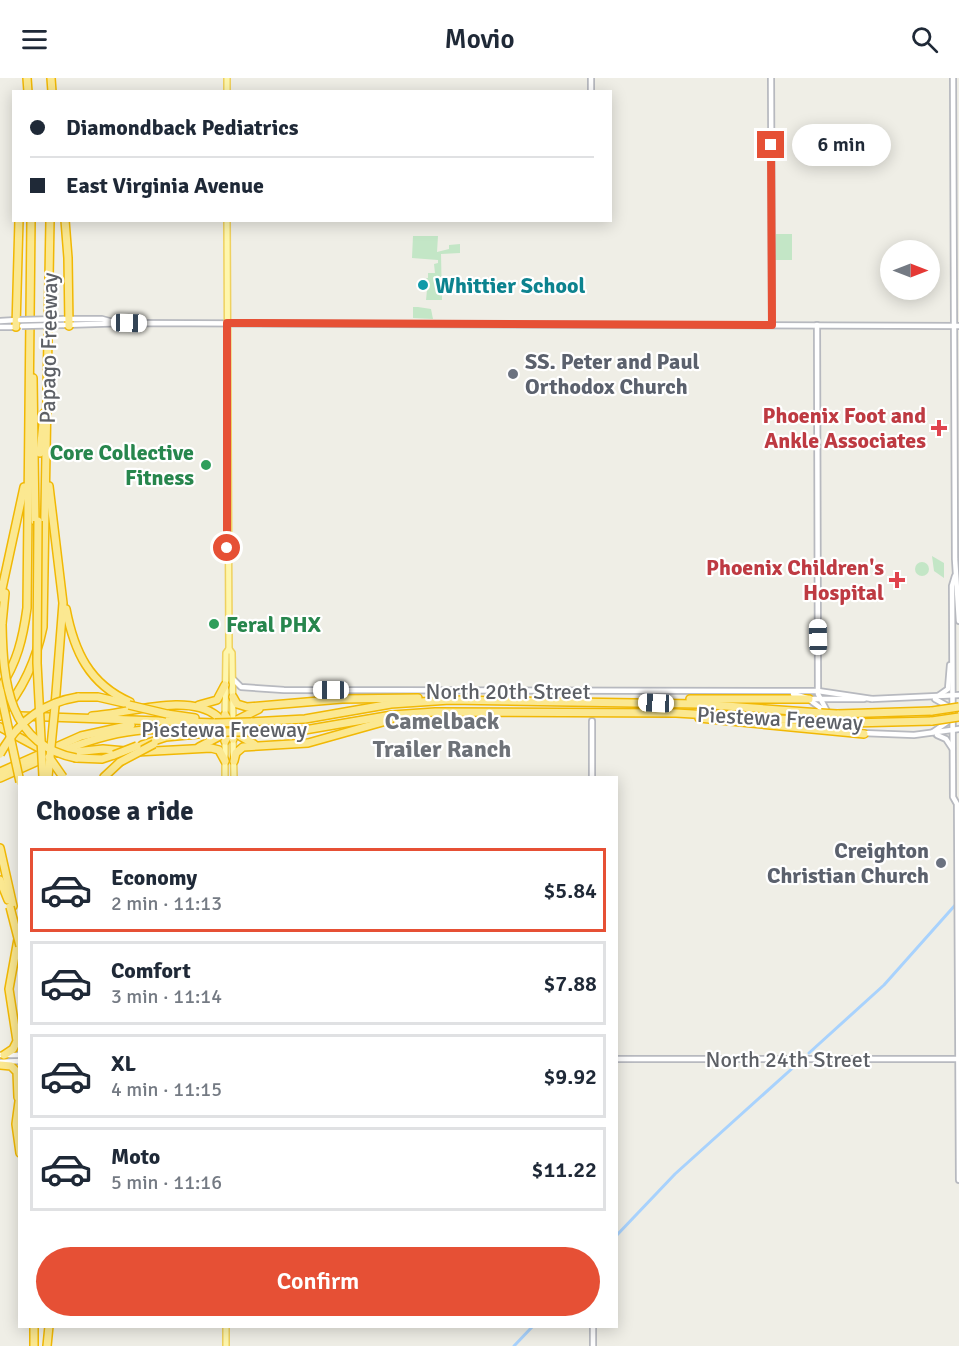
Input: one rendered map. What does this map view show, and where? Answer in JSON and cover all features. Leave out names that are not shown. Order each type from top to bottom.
[{"type":"highway","points":[[19,222],[19,323]]},
{"type":"highway","name":"Papago Freeway","points":[[0,689],[15,663],[24,630],[31,222]]},
{"type":"highway","name":"Papago Freeway","points":[[0,716],[26,680],[43,627],[50,222]]},
{"type":"highway","points":[[65,222],[68,258],[66,322]]},
{"type":"highway","points":[[30,342],[35,446],[37,663],[42,776]]},
{"type":"highway","points":[[37,521],[41,428],[48,397]]},
{"type":"highway","points":[[46,466],[62,582],[73,641],[84,663],[98,682],[119,697],[177,719]]},
{"type":"highway","points":[[0,598],[28,473]]},
{"type":"highway","points":[[11,549],[2,624],[4,672],[12,706],[20,722],[47,749],[76,758],[102,759],[142,745],[188,735],[216,732]]},
{"type":"highway","points":[[48,776],[63,634],[62,582]]},
{"type":"highway","points":[[59,719],[214,702],[222,695],[225,685]]},
{"type":"highway","points":[[0,689],[19,776]]},
{"type":"highway","points":[[0,754],[12,734],[24,721],[44,708],[67,699],[98,697],[167,714]]},
{"type":"highway","points":[[234,697],[237,704],[244,707],[390,698],[450,700]]},
{"type":"highway","points":[[634,702],[656,699],[809,699]]},
{"type":"highway","name":"Piestewa Freeway","points":[[0,716],[59,719],[177,719],[215,723],[251,722],[305,720],[390,704],[450,700],[634,702],[829,716],[851,723],[932,721],[957,713]]},
{"type":"highway","points":[[196,748],[230,729],[248,713],[283,704]]},
{"type":"highway","points":[[187,706],[211,711],[245,740],[262,746]]},
{"type":"highway","name":"Piestewa Freeway","points":[[0,775],[97,737],[129,730],[302,731],[419,712],[829,716],[932,711],[957,713]]},
{"type":"highway","points":[[234,761],[240,748],[308,743],[419,712]]},
{"type":"highway","points":[[634,713],[864,734]]},
{"type":"highway","points":[[225,715],[230,729]]},
{"type":"highway","points":[[0,775],[81,736],[127,725],[177,719]]},
{"type":"highway","points":[[0,727],[39,748],[62,776]]},
{"type":"highway","points":[[105,776],[120,762],[154,744],[188,735]]},
{"type":"highway","points":[[50,756],[89,749],[147,753],[216,748],[222,752],[225,761]]},
{"type":"highway","points":[[0,848],[18,937]]},
{"type":"highway","points":[[0,880],[18,928]]},
{"type":"highway","points":[[18,943],[9,981],[16,1041],[13,1049],[1,1059],[13,1067],[18,1074]]},
{"type":"highway","points":[[12,1012],[18,1027]]},
{"type":"highway","points":[[18,1092],[18,1123]]},
{"type":"highway","points":[[17,1108],[18,1103]]},
{"type":"highway","points":[[32,1328],[34,1343]]},
{"type":"highway","points":[[47,1328],[47,1346]]},
{"type":"main road","points":[[771,78],[772,325]]},
{"type":"main road","points":[[953,78],[957,489],[955,576],[959,621]]},
{"type":"main road","points":[[225,776],[234,697],[232,653],[229,649],[227,222]]},
{"type":"main road","points":[[0,321],[66,322],[102,326],[116,323],[227,323],[956,326]]},
{"type":"main road","points":[[0,327],[19,323]]},
{"type":"main road","points":[[817,325],[818,691],[819,700],[829,716]]},
{"type":"main road","points":[[955,576],[952,581],[952,645],[957,713],[953,754],[953,797],[958,802],[956,908],[959,1180]]},
{"type":"main road","points":[[926,698],[942,695],[948,689],[952,645]]},
{"type":"main road","points":[[225,715],[226,653],[229,649]]},
{"type":"main road","name":"North 20th Street","points":[[233,679],[237,686],[250,688],[818,691],[872,699]]},
{"type":"main road","points":[[809,699],[818,691]]},
{"type":"main road","name":"North 20th Street","points":[[788,692],[819,700],[956,696]]},
{"type":"main road","points":[[926,698],[943,702],[957,713]]},
{"type":"main road","name":"North 20th Street","points":[[809,699],[848,730],[864,734],[931,733],[956,730]]},
{"type":"main road","points":[[829,716],[829,704],[838,700]]},
{"type":"main road","points":[[931,733],[957,713]]},
{"type":"main road","points":[[592,721],[592,776]]},
{"type":"main road","points":[[230,729],[234,776]]},
{"type":"main road","points":[[931,733],[946,739],[953,754]]},
{"type":"main road","points":[[1,1059],[18,1055]]},
{"type":"main road","points":[[1,1059],[18,1061]]},
{"type":"main road","name":"North 24th Street","points":[[618,1059],[958,1059]]},
{"type":"main road","points":[[226,1328],[226,1346]]},
{"type":"main road","points":[[593,1328],[594,1346]]},
{"type":"green space","points":[[776,234],[792,234],[792,260],[774,260]]},
{"type":"green space","points":[[413,236],[438,236],[437,252],[449,249],[449,245],[460,244],[460,253],[441,254],[442,300],[426,300],[428,280],[426,278],[428,278],[428,273],[435,273],[434,264],[438,263],[438,260],[412,258]]},
{"type":"green space","points":[[413,307],[431,309],[433,319],[413,318]]},
{"type":"green space","points":[[932,556],[944,563],[944,578],[934,571]]},
{"type":"green space","points":[[922,562],[927,564],[929,569],[927,574],[922,576],[917,574],[915,569],[917,564]]},
{"type":"waterway","points":[[809,1053],[884,985],[957,903]]},
{"type":"waterway","points":[[618,1234],[675,1174],[796,1065]]},
{"type":"waterway","points":[[514,1346],[531,1328]]},
{"type":"place","name":"Whittier School","points":[[423,285]]},
{"type":"place","name":"SS. Peter and Paul Orthodox Church","points":[[513,374]]},
{"type":"place","name":"Phoenix Foot and Ankle Associates","points":[[939,428]]},
{"type":"place","name":"Core Collective Fitness","points":[[206,465]]},
{"type":"place","name":"Phoenix Children's Hospital","points":[[897,580]]},
{"type":"place","name":"Feral PHX","points":[[214,624]]},
{"type":"place","name":"Creighton Christian Church","points":[[941,863]]},
{"type":"district","name":"Camelback Trailer Ranch","points":[[442,735]]},
{"type":"route","points":[[227,548],[227,323],[772,325],[771,145]]}]
